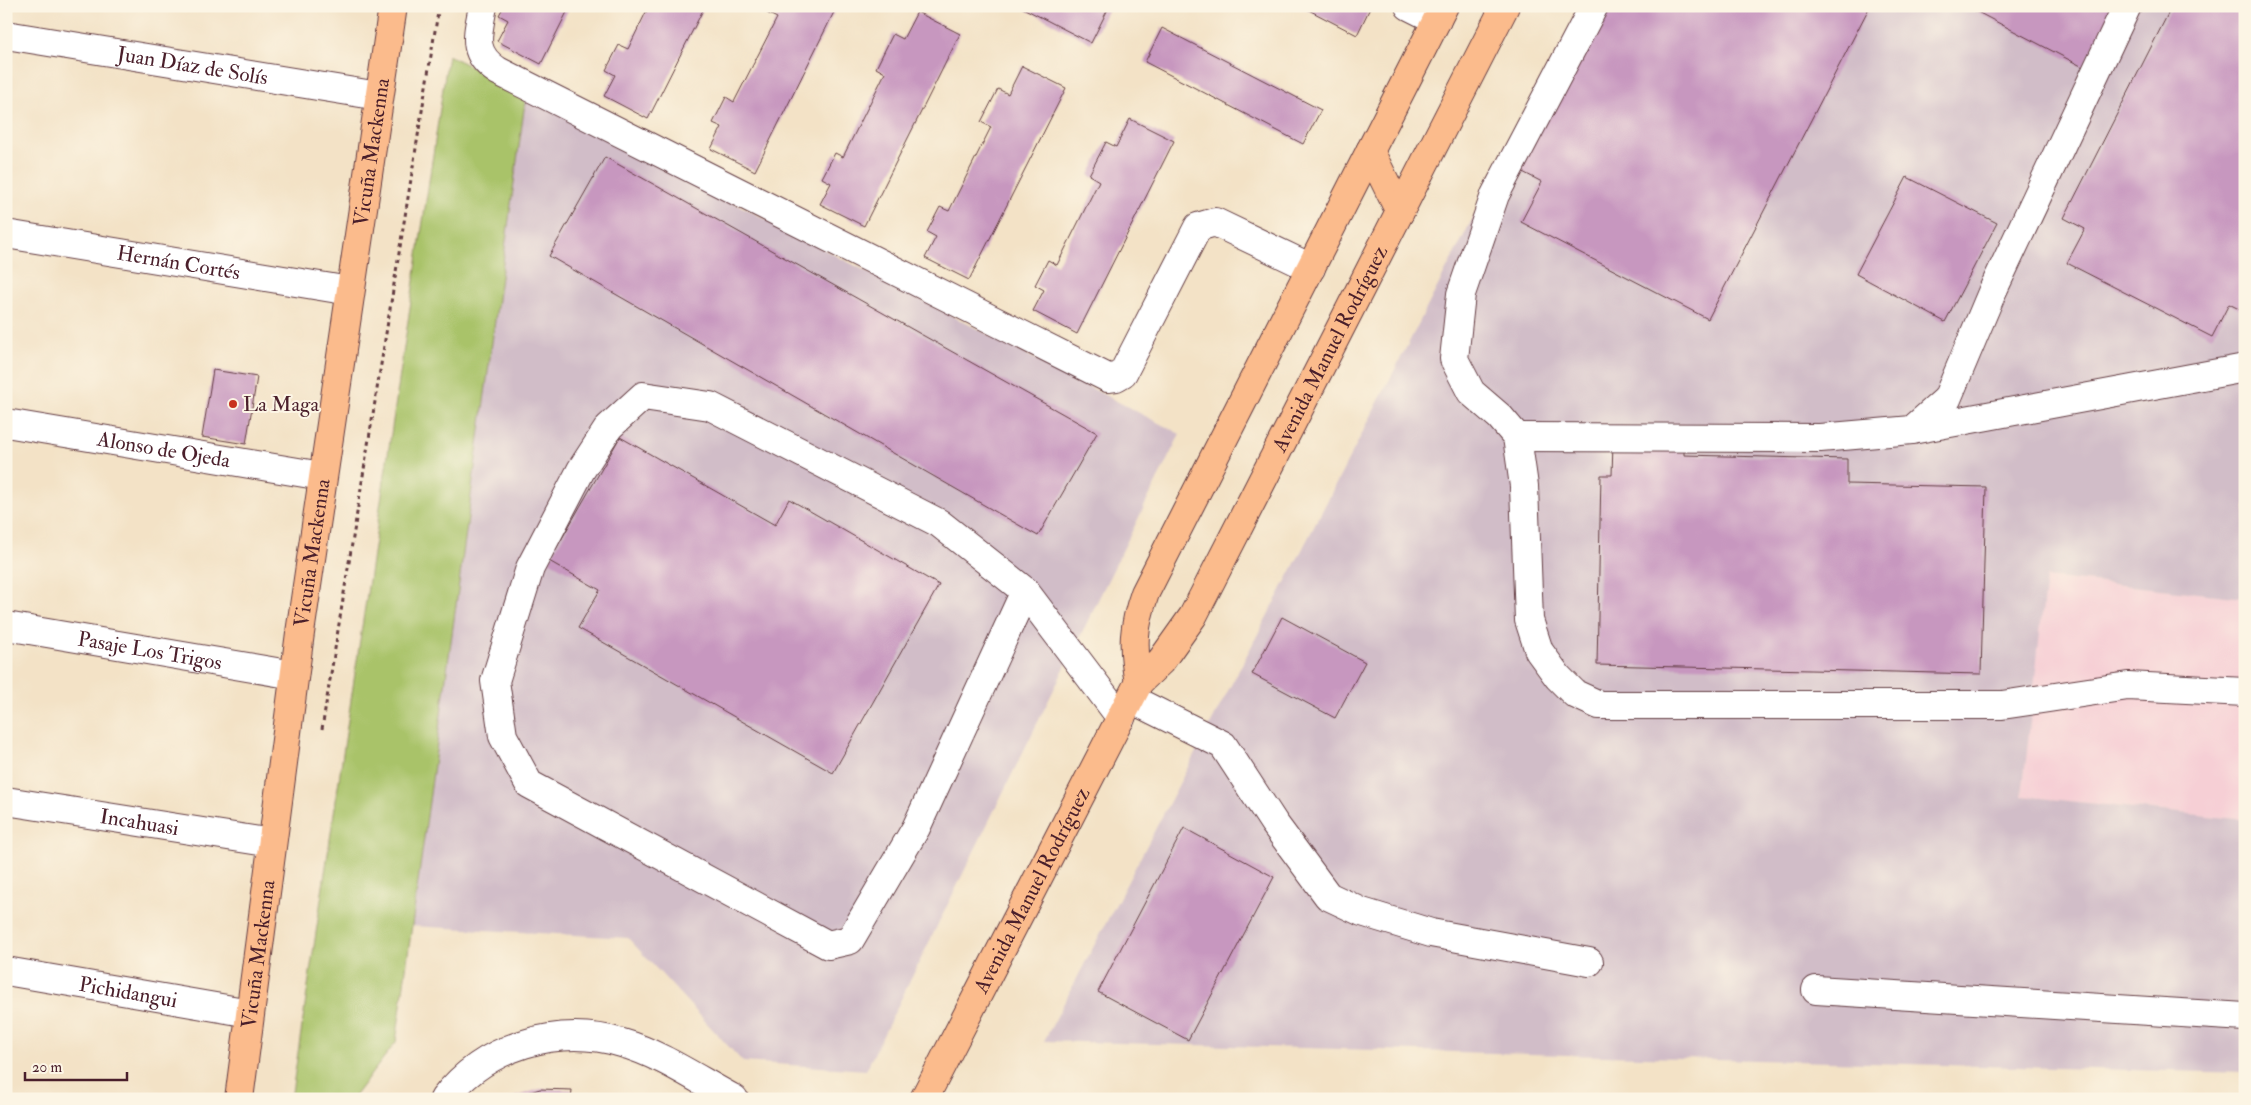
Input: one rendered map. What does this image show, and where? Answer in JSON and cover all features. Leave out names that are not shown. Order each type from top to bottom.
[{"type":"main road","name":"Vicuña Mackenna","points":[[239,1099],[322,476],[393,6]]},
{"type":"main road","name":"Avenida Manuel Rodríguez","points":[[924,1099],[1130,700],[1193,616],[1505,6]]},
{"type":"main road","points":[[1130,700],[1134,633],[1145,593],[1440,13]]},
{"type":"main road","points":[[1370,151],[1400,212]]},
{"type":"street","points":[[483,6],[478,46],[488,65],[498,71],[1108,378],[1116,377],[1123,373],[1198,227],[1215,222],[1311,268]]},
{"type":"street","points":[[1409,6],[1440,13]]},
{"type":"street","points":[[1594,6],[1495,195],[1461,294],[1454,359],[1471,392],[1500,417],[1517,437],[1524,486],[1529,620],[1538,651],[1574,694],[1599,705],[2002,705],[2128,686],[2245,692]]},
{"type":"street","points":[[1912,430],[1947,399],[1993,290],[2127,6]]},
{"type":"street","name":"Juan Díaz de Solís","points":[[6,34],[379,96]]},
{"type":"street","name":"Hernán Cortés","points":[[6,234],[350,291]]},
{"type":"street","points":[[1517,437],[1820,438],[1912,430],[2245,368]]},
{"type":"street","points":[[1024,591],[916,828],[850,940],[828,945],[529,784],[504,736],[495,681],[530,568],[581,470],[609,427],[643,396],[710,406],[939,523],[1024,591],[1130,700],[1223,745],[1274,823],[1328,896],[1362,912],[1431,934],[1589,962]]},
{"type":"street","name":"Alonso de Ojeda","points":[[6,424],[322,476]]},
{"type":"street","name":"Pasaje Los Trigos","points":[[6,626],[294,675]]},
{"type":"street","name":"Incahuasi","points":[[6,801],[272,843]]},
{"type":"street","name":"Pichidangui","points":[[6,970],[250,1013]]},
{"type":"street","points":[[1816,990],[2245,1016]]},
{"type":"street","points":[[444,1099],[471,1071],[493,1056],[526,1043],[570,1036],[596,1037],[622,1043],[647,1053],[734,1099]]},
{"type":"path","points":[[321,736],[438,6]]},
{"type":"shaded area","points":[[1582,6],[2245,6],[2245,598],[2046,577],[2022,796],[2245,820],[2245,1073],[1044,1041],[1301,552]]},
{"type":"shaded area","points":[[526,95],[1180,434],[866,1070],[743,1062],[628,938],[411,926]]},
{"type":"shaded area","points":[[2045,577],[2245,598],[2245,820],[2022,796]]},
{"type":"green space","points":[[448,55],[526,95],[396,1042],[352,1099],[291,1099]]},
{"type":"building","points":[[504,6],[570,6],[541,64],[497,41],[508,20],[499,15]]},
{"type":"building","points":[[649,6],[705,6],[648,119],[604,96],[615,75],[606,70],[619,45],[628,49]]},
{"type":"building","points":[[770,6],[837,6],[755,171],[711,149],[722,127],[713,123],[726,97],[734,102],[777,18],[767,13]]},
{"type":"building","points":[[1019,6],[1104,6],[1108,9],[1091,43]]},
{"type":"building","points":[[1301,6],[1371,6],[1357,35]]},
{"type":"building","points":[[1599,6],[1870,6],[1708,319],[1521,222],[1542,182],[1515,168]]},
{"type":"building","points":[[1966,6],[2106,6],[2113,10],[2083,67]]},
{"type":"building","points":[[2172,6],[2245,6],[2245,312],[2229,304],[2212,337],[2067,263],[2085,229],[2064,218]]},
{"type":"building","points":[[917,12],[960,34],[864,226],[820,204],[831,183],[822,178],[835,153],[843,157],[885,73],[876,68],[893,34],[903,39]]},
{"type":"building","points":[[1162,28],[1321,110],[1303,144],[1145,62]]},
{"type":"building","points":[[1022,66],[1066,88],[969,280],[925,258],[936,237],[927,232],[940,207],[949,211],[991,127],[981,122],[998,89],[1008,94]]},
{"type":"building","points":[[1130,119],[1174,141],[1077,334],[1033,311],[1044,290],[1035,285],[1048,260],[1057,265],[1099,181],[1089,175],[1106,142],[1116,147]]},
{"type":"building","points":[[605,157],[1097,433],[1038,536],[549,256]]},
{"type":"building","points":[[1907,177],[1997,223],[1945,322],[1856,274]]},
{"type":"building","points":[[213,370],[257,377],[246,444],[202,437]]},
{"type":"building","points":[[620,437],[775,525],[789,499],[939,585],[833,773],[578,628],[600,590],[549,561]]},
{"type":"building","points":[[1613,443],[1684,444],[1684,455],[1847,459],[1847,484],[1986,487],[1981,674],[1597,665],[1601,475],[1612,475]]},
{"type":"building","points":[[1282,617],[1365,662],[1335,718],[1252,674]]},
{"type":"building","points":[[1184,828],[1274,877],[1188,1040],[1098,992]]},
{"type":"building","points":[[540,1089],[572,1090],[571,1099],[508,1099]]},
{"type":"place","name":"La Maga","points":[[233,404]]}]
